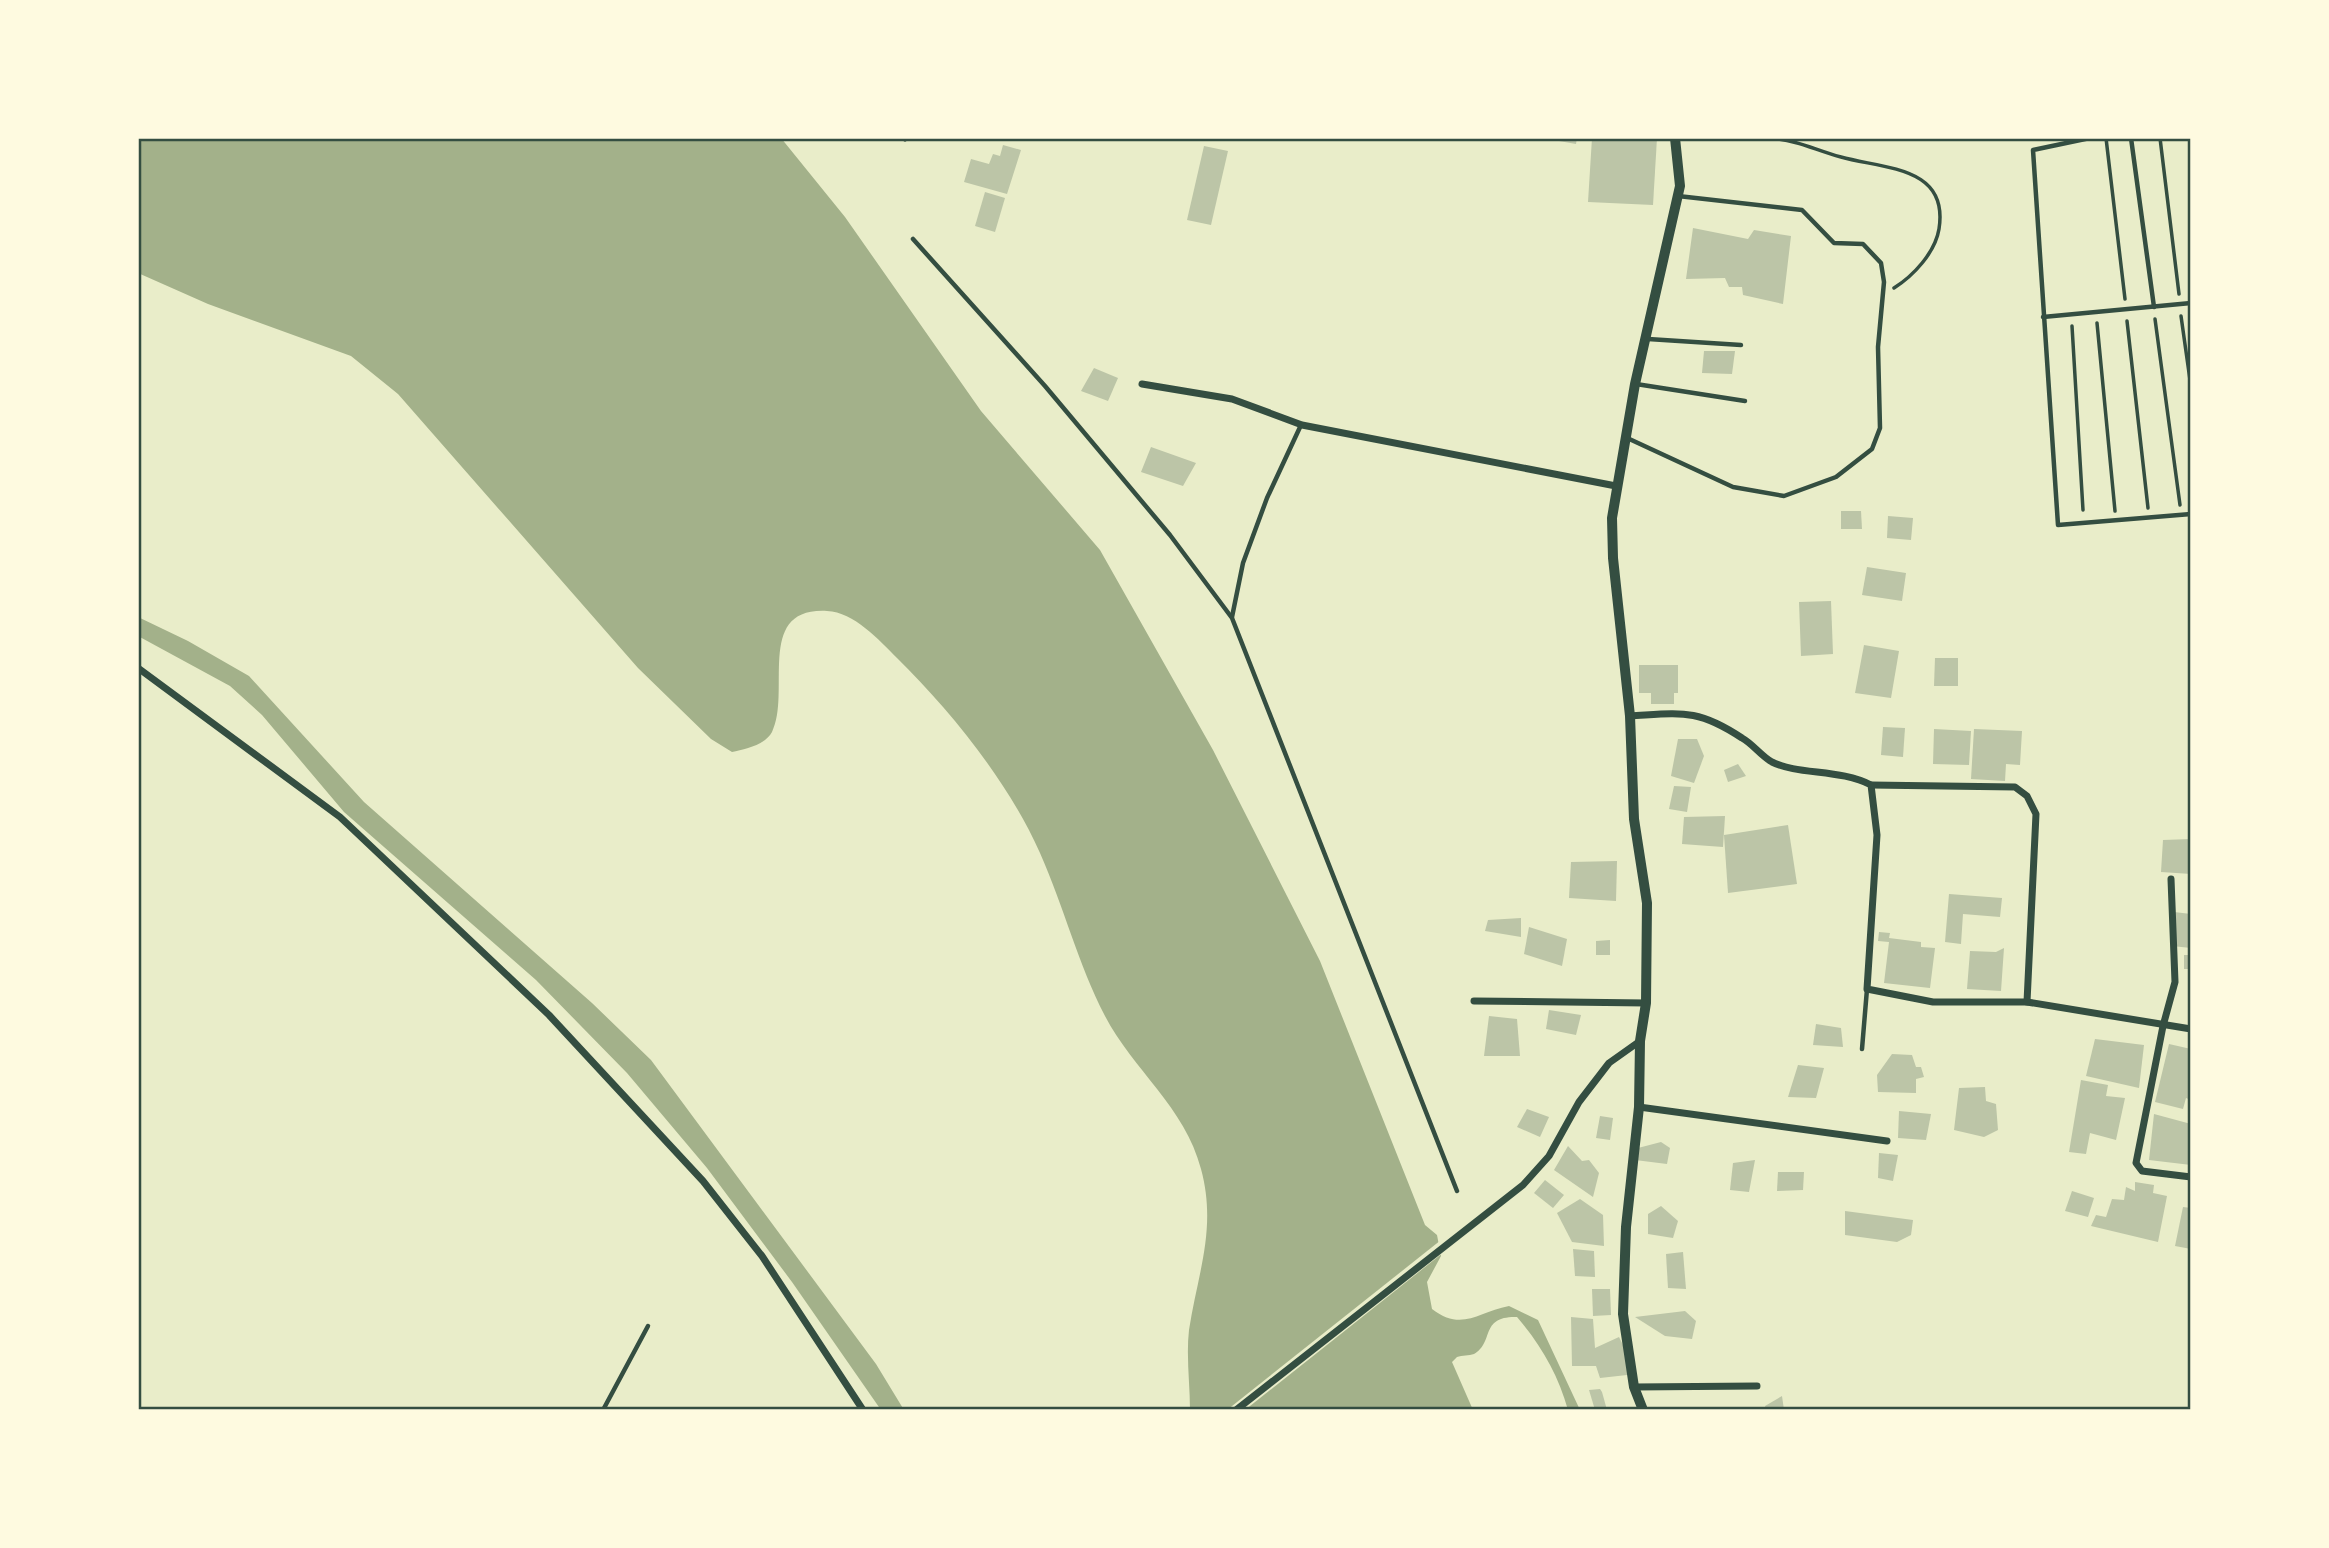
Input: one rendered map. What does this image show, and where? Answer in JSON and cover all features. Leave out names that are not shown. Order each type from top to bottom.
[{"type":"street","points":[[1643,1410],[1634,1387],[1623,1314],[1626,1227],[1639,1107],[1640,1041],[1646,1003],[1647,903],[1634,819],[1630,716],[1613,558],[1616,486],[1625,436],[1680,186],[1675,138]]},
{"type":"street","points":[[1142,384],[1232,399],[1301,425],[1616,486]]},
{"type":"street","points":[[138,668],[340,817],[549,1015],[711,1192],[762,1256],[863,1410]]},
{"type":"street","points":[[1630,716],[1689,712],[1714,721],[1745,739],[1772,762],[1857,777],[1871,785],[2015,787],[2026,796],[2036,814],[2027,1002]]},
{"type":"street","points":[[1871,785],[1877,835],[1867,989],[1933,1002],[2027,1002],[2191,1029]]},
{"type":"street","points":[[2171,878],[2175,982],[2163,1026],[2136,1163],[2142,1171],[2191,1177]]},
{"type":"street","points":[[1474,1001],[1646,1003]]},
{"type":"street","points":[[1236,1410],[1524,1185],[1549,1156],[1579,1102],[1609,1063],[1640,1041]]},
{"type":"street","points":[[1639,1107],[1887,1141]]},
{"type":"street","points":[[1634,1387],[1757,1386]]},
{"type":"lane","points":[[2090,138],[2033,150],[2058,525],[2191,514]]},
{"type":"lane","points":[[2131,138],[2154,307]]},
{"type":"lane","points":[[1625,436],[1733,487],[1784,496],[1836,477],[1872,449],[1880,428],[1878,347],[1883,294],[1881,263],[1863,244],[1834,243],[1802,210],[1678,196]]},
{"type":"lane","points":[[914,239],[1045,386],[1170,535],[1232,618],[1457,1191]]},
{"type":"lane","points":[[2043,317],[2191,303]]},
{"type":"lane","points":[[1646,339],[1741,345]]},
{"type":"lane","points":[[1635,384],[1745,401]]},
{"type":"lane","points":[[1232,618],[1242,563],[1267,498],[1301,425]]},
{"type":"lane","points":[[1861,1049],[1867,989]]},
{"type":"lane","points":[[603,1410],[648,1326]]},
{"type":"path","points":[[1769,138],[1799,140],[1838,156],[1893,166],[1917,176],[1936,195],[1941,215],[1937,238],[1921,265],[1883,294]]},
{"type":"path","points":[[2106,138],[2149,517]]},
{"type":"path","points":[[2160,138],[2191,387]]},
{"type":"path","points":[[2154,307],[2182,514]]},
{"type":"path","points":[[2096,312],[2116,520]]},
{"type":"path","points":[[2071,314],[2084,523]]},
{"type":"shaded area","points":[[138,138],[781,138],[845,217],[981,411],[1100,550],[1213,750],[1320,961],[1425,1225],[1437,1235],[1441,1256],[1427,1282],[1432,1309],[1443,1316],[1461,1320],[1509,1306],[1538,1320],[1580,1410],[1568,1410],[1548,1360],[1517,1317],[1497,1321],[1492,1325],[1480,1349],[1474,1354],[1457,1357],[1452,1362],[1473,1410],[1190,1410],[1189,1330],[1207,1231],[1201,1169],[1183,1127],[1105,1016],[1087,976],[1049,873],[1027,827],[1012,800],[958,725],[874,635],[847,616],[827,611],[804,613],[790,623],[783,637],[777,715],[769,736],[754,746],[732,752],[711,739],[638,668],[398,394],[351,356],[208,304],[138,273]]},
{"type":"shaded area","points":[[138,617],[188,641],[249,676],[364,802],[592,1003],[651,1060],[876,1364],[904,1410],[881,1410],[792,1282],[707,1168],[627,1073],[536,980],[344,812],[262,715],[230,686],[138,636]]},
{"type":"pier","points":[[1441,1240],[1444,1252],[1245,1410],[1227,1410]]},
{"type":"building","points":[[1542,138],[1577,138],[1576,144]]},
{"type":"building","points":[[1592,138],[1657,138],[1653,205],[1588,202]]},
{"type":"building","points":[[1003,145],[1021,150],[1007,194],[964,182],[971,159],[989,164],[993,154],[1000,156]]},
{"type":"building","points":[[1204,146],[1228,151],[1211,225],[1187,220]]},
{"type":"building","points":[[985,192],[1005,198],[995,232],[975,226]]},
{"type":"building","points":[[1693,228],[1748,239],[1754,230],[1791,236],[1783,304],[1743,295],[1742,287],[1729,287],[1725,278],[1686,279]]},
{"type":"building","points":[[1704,351],[1735,351],[1732,374],[1702,373]]},
{"type":"building","points":[[1094,368],[1118,378],[1108,401],[1081,391]]},
{"type":"building","points":[[1151,447],[1196,463],[1183,486],[1141,472]]},
{"type":"building","points":[[1841,511],[1861,511],[1862,529],[1841,529]]},
{"type":"building","points":[[1888,516],[1913,518],[1911,540],[1887,538]]},
{"type":"building","points":[[1867,567],[1906,573],[1902,601],[1862,595]]},
{"type":"building","points":[[1831,601],[1833,654],[1801,656],[1799,602]]},
{"type":"building","points":[[1864,645],[1899,651],[1891,698],[1855,693]]},
{"type":"building","points":[[1935,658],[1958,658],[1958,686],[1934,686]]},
{"type":"building","points":[[1639,665],[1678,665],[1678,693],[1674,693],[1674,704],[1651,704],[1651,693],[1639,693]]},
{"type":"building","points":[[1883,727],[1905,728],[1903,757],[1881,755]]},
{"type":"building","points":[[1934,729],[1971,731],[1969,765],[1933,764]]},
{"type":"building","points":[[1974,729],[2022,731],[2020,765],[2006,764],[2005,781],[1971,779]]},
{"type":"building","points":[[1678,739],[1697,739],[1704,756],[1694,783],[1671,776]]},
{"type":"building","points":[[1738,764],[1746,776],[1728,782],[1724,770]]},
{"type":"building","points":[[1674,786],[1691,787],[1687,812],[1669,809]]},
{"type":"building","points":[[1725,816],[1723,847],[1682,844],[1684,817]]},
{"type":"building","points":[[1788,825],[1797,884],[1728,893],[1724,835]]},
{"type":"building","points":[[2191,839],[2191,874],[2161,872],[2163,840]]},
{"type":"building","points":[[1617,861],[1616,901],[1569,898],[1571,862]]},
{"type":"building","points":[[1949,894],[2002,898],[2000,917],[1963,914],[1961,944],[1945,942]]},
{"type":"building","points":[[2174,912],[2191,914],[2191,948],[2172,946]]},
{"type":"building","points":[[1521,918],[1521,937],[1485,931],[1488,920]]},
{"type":"building","points":[[1529,927],[1567,939],[1562,966],[1524,954]]},
{"type":"building","points":[[1879,932],[1890,933],[1889,938],[1921,942],[1921,947],[1935,948],[1930,988],[1884,983],[1889,942],[1878,941]]},
{"type":"building","points":[[1610,940],[1610,955],[1596,955],[1596,941]]},
{"type":"building","points":[[2004,948],[2001,991],[1967,989],[1970,951],[1996,952]]},
{"type":"building","points":[[2184,955],[2191,955],[2191,969],[2184,969]]},
{"type":"building","points":[[1549,1010],[1581,1015],[1576,1035],[1546,1029]]},
{"type":"building","points":[[1489,1016],[1517,1019],[1520,1056],[1484,1056]]},
{"type":"building","points":[[1816,1024],[1841,1028],[1843,1047],[1813,1045]]},
{"type":"building","points":[[2095,1039],[2144,1045],[2139,1088],[2086,1076]]},
{"type":"building","points":[[2169,1044],[2191,1049],[2191,1100],[2186,1098],[2183,1109],[2155,1102]]},
{"type":"building","points":[[1892,1054],[1912,1055],[1916,1067],[1921,1067],[1924,1077],[1916,1079],[1916,1093],[1878,1092],[1877,1075]]},
{"type":"building","points":[[1798,1065],[1824,1068],[1816,1098],[1788,1097]]},
{"type":"building","points":[[2081,1080],[2108,1085],[2106,1096],[2125,1098],[2116,1140],[2090,1133],[2086,1154],[2069,1152]]},
{"type":"building","points":[[1985,1087],[1986,1101],[1996,1104],[1998,1130],[1984,1137],[1954,1130],[1959,1088]]},
{"type":"building","points":[[1527,1109],[1549,1117],[1540,1137],[1517,1127]]},
{"type":"building","points":[[1899,1111],[1931,1114],[1926,1140],[1898,1138]]},
{"type":"building","points":[[2154,1114],[2191,1124],[2191,1165],[2149,1160]]},
{"type":"building","points":[[1600,1116],[1613,1118],[1610,1140],[1596,1138]]},
{"type":"building","points":[[1661,1142],[1670,1148],[1667,1164],[1635,1160],[1638,1148]]},
{"type":"building","points":[[1568,1146],[1582,1161],[1589,1160],[1599,1173],[1593,1197],[1554,1170]]},
{"type":"building","points":[[1879,1153],[1898,1155],[1893,1181],[1878,1178]]},
{"type":"building","points":[[1755,1160],[1749,1192],[1730,1190],[1733,1163]]},
{"type":"building","points":[[1778,1172],[1804,1172],[1803,1190],[1777,1191]]},
{"type":"building","points":[[1545,1180],[1564,1195],[1553,1208],[1534,1193]]},
{"type":"building","points":[[2135,1182],[2154,1185],[2153,1193],[2167,1196],[2158,1242],[2091,1226],[2096,1215],[2106,1217],[2112,1199],[2124,1200],[2126,1187],[2135,1191]]},
{"type":"building","points":[[2072,1191],[2094,1198],[2088,1217],[2065,1211]]},
{"type":"building","points":[[1580,1199],[1603,1215],[1604,1246],[1572,1242],[1557,1213]]},
{"type":"building","points":[[1661,1206],[1678,1221],[1673,1238],[1648,1234],[1648,1214]]},
{"type":"building","points":[[2183,1207],[2191,1208],[2191,1249],[2175,1246]]},
{"type":"building","points":[[1845,1211],[1913,1220],[1911,1235],[1897,1242],[1845,1235]]},
{"type":"building","points":[[1573,1249],[1594,1251],[1595,1277],[1575,1276]]},
{"type":"building","points":[[1683,1252],[1686,1289],[1668,1288],[1666,1254]]},
{"type":"building","points":[[1592,1289],[1610,1289],[1611,1315],[1593,1316]]},
{"type":"building","points":[[1685,1311],[1696,1321],[1692,1339],[1665,1336],[1635,1317]]},
{"type":"building","points":[[1571,1317],[1593,1319],[1595,1348],[1619,1337],[1629,1357],[1627,1375],[1600,1378],[1596,1366],[1572,1366]]},
{"type":"building","points":[[1600,1389],[1607,1410],[1595,1410],[1589,1390]]},
{"type":"building","points":[[1782,1396],[1784,1410],[1766,1410],[1765,1406]]}]
